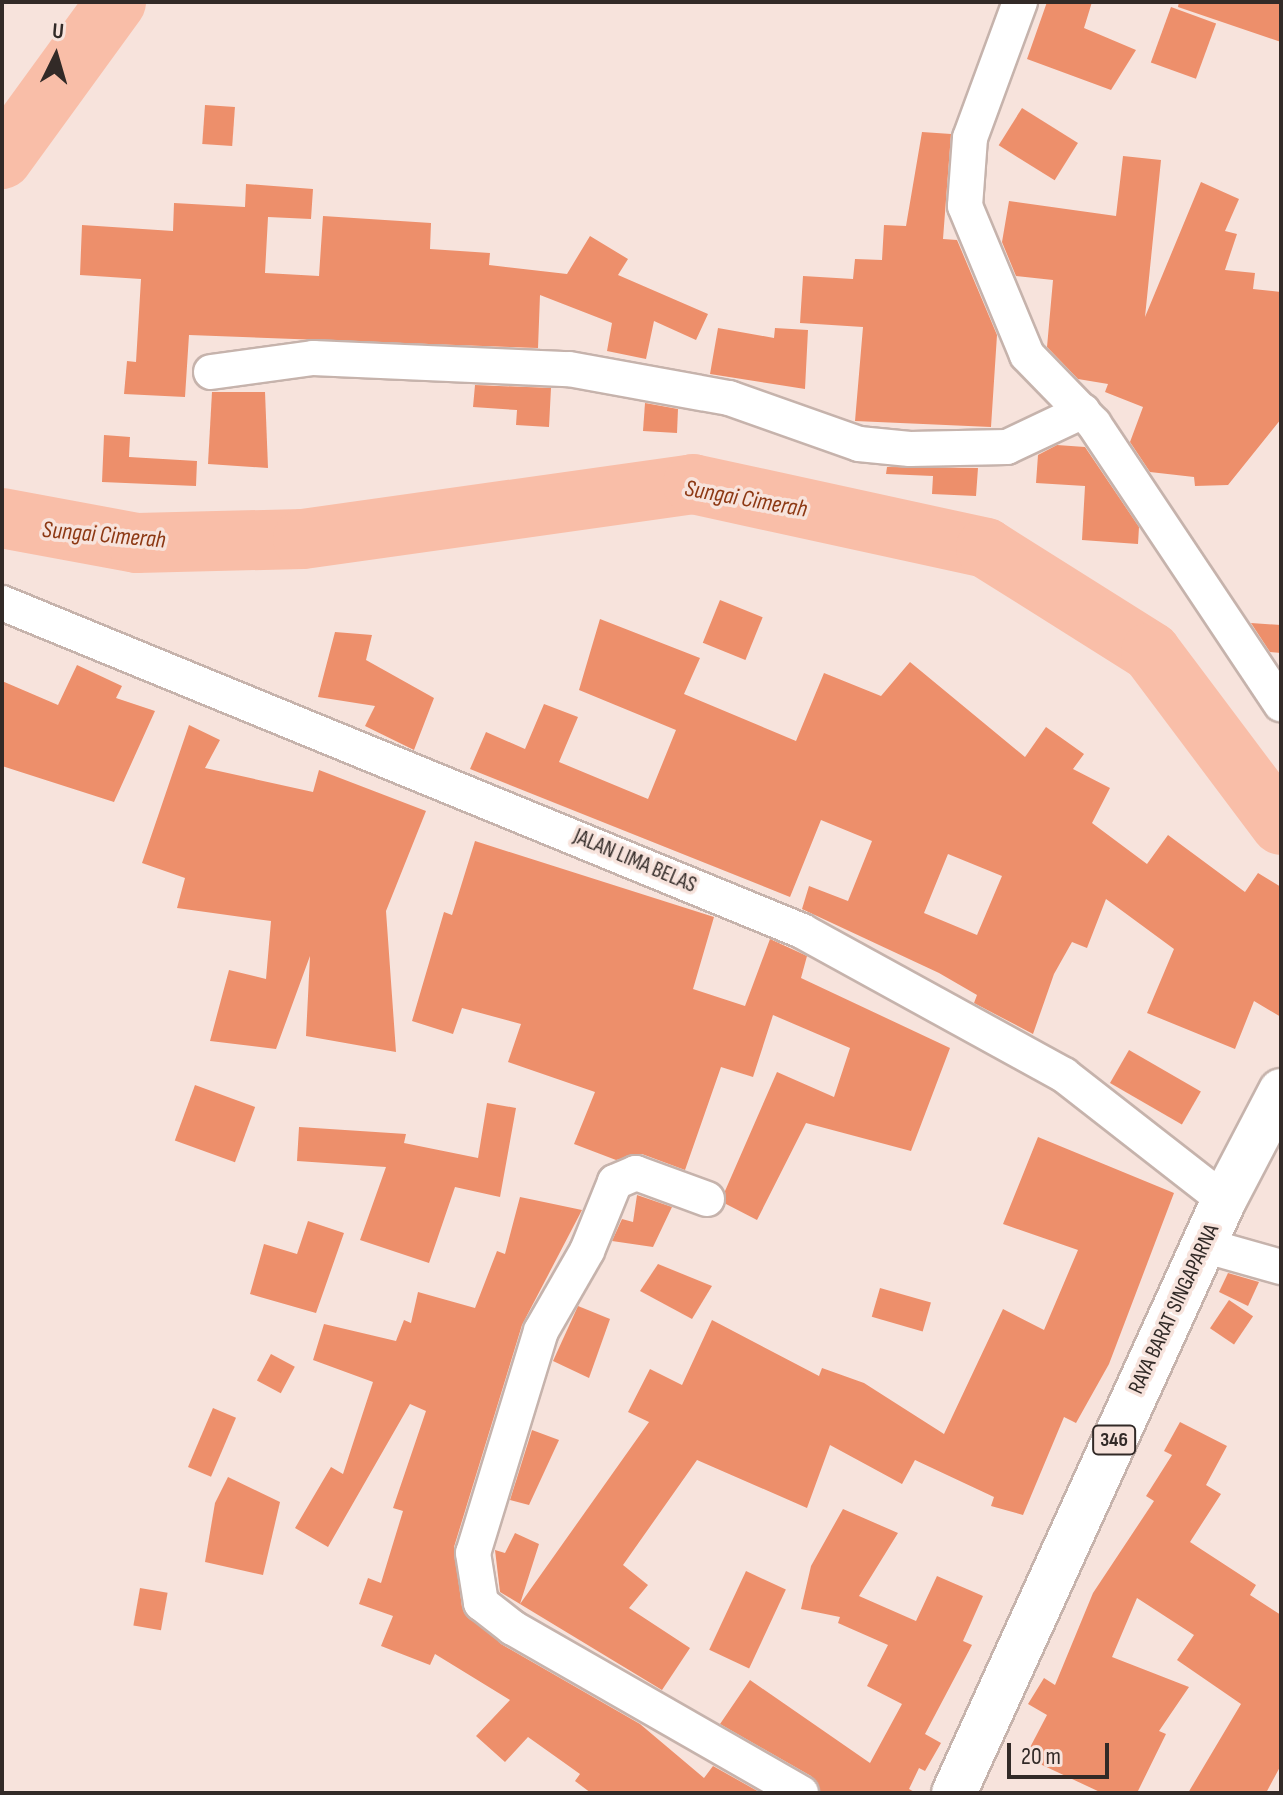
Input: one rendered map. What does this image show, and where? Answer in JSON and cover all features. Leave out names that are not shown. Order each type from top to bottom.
[{"type":"main road","name":"RAYA BARAT SINGAPARNA","points":[[954,1793],[1203,1245],[1281,1091]]},
{"type":"street","points":[[1020,2],[970,138],[965,206],[1027,355],[1083,411],[1281,704]]},
{"type":"street","points":[[211,372],[313,358],[569,369],[729,398],[859,444],[910,449],[1007,447],[1083,411]]},
{"type":"street","name":"JALAN LIMA BELAS","points":[[2,603],[802,931],[1064,1075],[1224,1200]]},
{"type":"street","points":[[707,1199],[636,1173],[615,1182],[587,1251],[541,1331],[473,1553],[481,1603],[513,1628],[801,1793]]},
{"type":"street","points":[[1203,1245],[1281,1267]]},
{"type":"building","points":[[1047,2],[1092,2],[1084,28],[1136,50],[1111,90],[1027,59]]},
{"type":"building","points":[[1179,2],[1281,2],[1281,42],[1178,7]]},
{"type":"building","points":[[1171,7],[1216,23],[1196,79],[1151,62]]},
{"type":"building","points":[[205,105],[235,107],[232,146],[202,144]]},
{"type":"building","points":[[1022,108],[1078,143],[1055,180],[999,145]]},
{"type":"building","points":[[922,132],[951,134],[943,239],[957,240],[997,335],[991,427],[855,421],[863,327],[800,323],[803,276],[853,279],[855,259],[882,260],[884,225],[906,226]]},
{"type":"building","points":[[1123,156],[1161,160],[1145,317],[1201,182],[1239,199],[1225,231],[1237,234],[1225,270],[1255,273],[1253,289],[1281,292],[1281,419],[1228,485],[1195,486],[1194,477],[1150,472],[1130,442],[1143,407],[1105,392],[1108,384],[1078,379],[1047,347],[1053,280],[1016,276],[1002,242],[1009,201],[1116,216]]},
{"type":"building","points":[[246,184],[313,189],[311,219],[268,217],[265,273],[319,276],[323,216],[431,223],[430,249],[490,253],[489,265],[567,274],[590,236],[628,259],[618,275],[708,314],[696,340],[654,321],[646,359],[607,351],[612,323],[540,295],[538,348],[189,335],[185,397],[124,394],[127,361],[136,362],[141,279],[80,275],[82,225],[173,231],[174,203],[245,207]]},
{"type":"building","points":[[718,328],[774,338],[775,328],[808,330],[805,389],[710,374]]},
{"type":"building","points":[[475,385],[551,388],[549,427],[516,425],[517,410],[473,407]]},
{"type":"building","points":[[212,392],[265,392],[268,468],[208,464]]},
{"type":"building","points":[[645,403],[678,409],[677,433],[643,431]]},
{"type":"building","points":[[104,435],[130,437],[129,457],[197,461],[196,486],[102,482]]},
{"type":"building","points":[[1057,445],[1085,447],[1139,527],[1138,544],[1082,540],[1085,486],[1036,483],[1038,455]]},
{"type":"building","points":[[887,467],[978,468],[976,496],[932,494],[933,476],[886,474]]},
{"type":"building","points":[[720,600],[763,617],[745,660],[703,643]]},
{"type":"building","points":[[600,619],[700,658],[684,694],[796,741],[824,673],[881,696],[910,662],[1025,757],[1046,727],[1084,754],[1073,769],[1110,788],[1092,823],[1147,864],[1168,835],[1245,892],[1258,873],[1281,887],[1281,1017],[1254,1001],[1235,1049],[1147,1013],[1174,949],[1106,899],[1087,948],[1072,942],[1054,974],[1033,1034],[974,1003],[977,995],[939,973],[802,909],[809,886],[848,901],[872,841],[821,820],[790,897],[470,769],[486,732],[525,749],[544,704],[578,717],[559,762],[648,799],[676,730],[579,690]],"holes":[[[948,854],[1002,876],[977,935],[924,913]]]},
{"type":"building","points":[[1251,623],[1281,625],[1281,653],[1270,652]]},
{"type":"building","points":[[335,632],[372,635],[366,660],[434,698],[414,750],[365,726],[375,706],[318,697]]},
{"type":"building","points":[[77,665],[122,686],[116,698],[155,711],[114,802],[2,766],[2,681],[58,705]]},
{"type":"building","points":[[189,725],[220,740],[205,768],[313,792],[319,770],[426,811],[386,911],[396,1052],[306,1036],[310,956],[276,1049],[210,1041],[229,970],[266,979],[271,921],[177,908],[185,878],[142,863]]},
{"type":"building","points":[[475,841],[714,917],[693,989],[745,1006],[770,939],[807,956],[801,978],[950,1048],[911,1151],[806,1123],[757,1220],[726,1204],[725,1191],[777,1072],[834,1097],[850,1048],[773,1015],[753,1077],[721,1067],[685,1170],[642,1154],[616,1160],[574,1144],[595,1092],[508,1062],[521,1024],[462,1008],[453,1034],[412,1021],[444,912],[452,915]]},
{"type":"building","points":[[1129,1050],[1201,1092],[1182,1124],[1110,1083]]},
{"type":"building","points":[[195,1085],[255,1107],[235,1162],[175,1140]]},
{"type":"building","points":[[487,1103],[516,1108],[500,1197],[455,1187],[429,1263],[360,1240],[386,1167],[297,1161],[299,1127],[406,1134],[404,1143],[478,1158]]},
{"type":"building","points":[[1038,1137],[1174,1193],[1109,1364],[1076,1423],[1064,1417],[1023,1515],[991,1506],[994,1497],[915,1460],[902,1484],[830,1445],[807,1508],[697,1460],[623,1565],[648,1585],[629,1608],[690,1648],[662,1690],[500,1592],[495,1550],[505,1553],[515,1533],[539,1544],[520,1604],[649,1422],[628,1412],[650,1369],[682,1385],[712,1320],[819,1376],[822,1368],[864,1383],[944,1434],[1003,1309],[1044,1330],[1078,1250],[1003,1224]]},
{"type":"building","points":[[637,1195],[672,1207],[653,1247],[612,1241],[622,1219],[633,1222]]},
{"type":"building","points":[[520,1197],[582,1210],[522,1325],[454,1547],[462,1607],[501,1644],[640,1724],[704,1778],[713,1766],[761,1793],[591,1793],[575,1781],[580,1774],[528,1737],[505,1762],[476,1736],[510,1700],[435,1654],[430,1665],[381,1646],[393,1616],[359,1604],[368,1578],[381,1583],[403,1511],[393,1508],[426,1411],[410,1404],[328,1547],[295,1528],[331,1467],[343,1474],[373,1382],[313,1360],[324,1324],[396,1341],[404,1320],[411,1323],[418,1292],[475,1308],[497,1251],[505,1254]]},
{"type":"building","points":[[308,1221],[344,1233],[316,1313],[250,1294],[264,1244],[297,1254]]},
{"type":"building","points":[[658,1264],[712,1286],[692,1319],[640,1291]]},
{"type":"building","points":[[1228,1273],[1259,1282],[1248,1306],[1219,1292]]},
{"type":"building","points":[[880,1288],[931,1303],[923,1331],[872,1317]]},
{"type":"building","points":[[1229,1300],[1253,1316],[1234,1344],[1210,1328]]},
{"type":"building","points":[[578,1306],[610,1319],[589,1378],[553,1361]]},
{"type":"building","points":[[271,1354],[295,1367],[281,1393],[257,1380]]},
{"type":"building","points":[[213,1408],[236,1418],[211,1477],[188,1467]]},
{"type":"building","points":[[1180,1422],[1227,1446],[1206,1485],[1221,1494],[1190,1542],[1256,1585],[1250,1595],[1281,1615],[1281,1765],[1266,1793],[1188,1793],[1241,1704],[1177,1660],[1194,1635],[1137,1598],[1112,1657],[1189,1687],[1159,1731],[1166,1734],[1137,1793],[1102,1793],[1025,1757],[1047,1715],[1028,1704],[1044,1678],[1055,1685],[1093,1593],[1154,1501],[1146,1496],[1172,1455],[1164,1451]]},
{"type":"building","points":[[532,1430],[559,1440],[529,1505],[510,1500]]},
{"type":"building","points":[[228,1477],[280,1502],[263,1575],[205,1562],[215,1503]]},
{"type":"building","points":[[843,1509],[898,1533],[859,1596],[916,1621],[937,1576],[983,1596],[963,1641],[972,1645],[925,1734],[941,1743],[925,1771],[919,1768],[909,1789],[916,1793],[821,1793],[811,1776],[720,1724],[750,1680],[870,1763],[902,1704],[867,1686],[888,1645],[838,1623],[840,1617],[801,1609],[811,1566]]},
{"type":"building","points":[[746,1571],[786,1590],[749,1668],[709,1650]]},
{"type":"building","points":[[140,1588],[168,1593],[161,1630],[133,1625]]},
{"type":"waterway","name":"Sungai Cimerah","points":[[2,159],[116,2]]},
{"type":"waterway","name":"Sungai Cimerah","points":[[2,518],[137,543],[303,539],[693,484],[986,548],[1151,652],[1281,825]]}]
